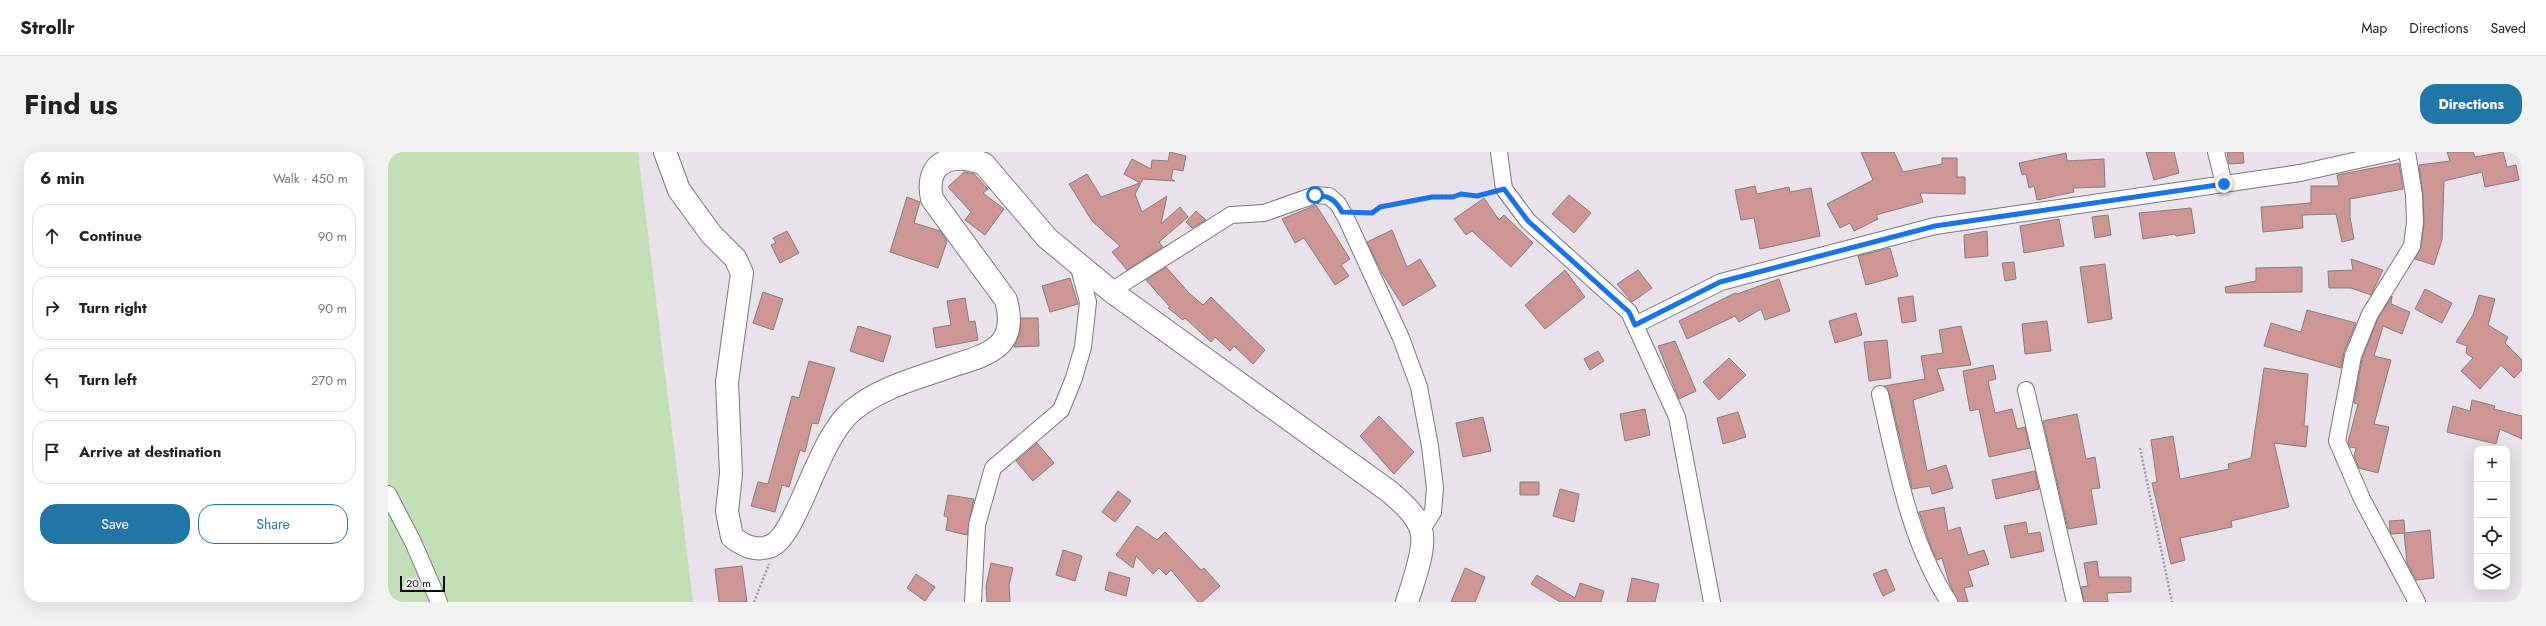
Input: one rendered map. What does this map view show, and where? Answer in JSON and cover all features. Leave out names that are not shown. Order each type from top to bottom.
[{"type":"main road","points":[[665,152],[679,190],[712,234],[735,258],[742,273],[727,382],[731,453],[726,511],[732,537],[743,545],[757,549],[772,546],[781,538],[791,524],[812,473],[834,433],[852,411],[874,396],[898,385],[984,354],[999,345],[1007,332],[1010,317],[1006,300],[942,216],[932,200],[929,186],[932,173],[941,160],[954,154],[969,154],[984,164],[997,178],[1027,217],[1047,238],[1111,291],[1390,492],[1411,512],[1422,531],[1421,550],[1407,602]]},
{"type":"street","points":[[1499,152],[1504,189],[1528,221],[1629,312],[1677,417],[1712,602]]},
{"type":"street","points":[[2216,152],[2224,184]]},
{"type":"street","points":[[1635,325],[1720,282],[1935,226],[2300,173],[2394,152]]},
{"type":"street","points":[[2407,152],[2414,195],[2415,222],[2412,246],[2370,314],[2354,356],[2338,441],[2362,499],[2417,602]]},
{"type":"street","points":[[1111,291],[1231,215],[1264,213],[1315,195],[1329,196],[1338,204],[1342,212],[1401,338],[1419,387],[1429,440],[1435,488],[1433,512],[1422,531]]},
{"type":"street","points":[[973,602],[977,525],[993,468],[1061,410],[1074,378],[1083,347],[1088,302],[1078,264]]},
{"type":"street","points":[[2026,390],[2075,602]]},
{"type":"street","points":[[1880,394],[1907,505],[1932,572],[1949,602]]},
{"type":"street","points":[[388,494],[413,542],[439,602]]},
{"type":"path","points":[[1342,212],[1372,213],[1380,207],[1432,197],[1453,197],[1461,194],[1477,196],[1504,189]]},
{"type":"path","points":[[2140,448],[2172,602]]},
{"type":"path","points":[[754,602],[768,572],[772,546]]},
{"type":"green space","points":[[388,152],[638,152],[693,602],[388,602]]},
{"type":"building","points":[[1170,152],[1186,156],[1183,171],[1173,169],[1171,179],[1175,181],[1143,179],[1135,194],[1142,212],[1167,196],[1161,224],[1180,207],[1188,217],[1159,242],[1163,247],[1127,270],[1112,252],[1120,246],[1092,221],[1069,184],[1087,174],[1101,197],[1140,183],[1124,174],[1132,159],[1151,169],[1152,160],[1168,161]]},
{"type":"building","points":[[1861,152],[1894,152],[1903,172],[1942,164],[1942,158],[1957,158],[1957,177],[1965,177],[1965,194],[1920,193],[1923,202],[1876,215],[1878,219],[1854,231],[1850,223],[1840,228],[1827,204],[1873,180]]},
{"type":"building","points":[[2146,152],[2174,152],[2179,173],[2154,180]]},
{"type":"building","points":[[2227,152],[2243,152],[2244,163],[2229,164]]},
{"type":"building","points":[[2447,152],[2473,152],[2475,157],[2503,152],[2507,167],[2516,165],[2519,180],[2485,187],[2482,172],[2444,181],[2442,240],[2434,265],[2415,259],[2421,247],[2424,223],[2423,195],[2419,165],[2450,161]]},
{"type":"building","points":[[2066,153],[2067,161],[2104,159],[2105,187],[2073,188],[2074,192],[2037,200],[2034,186],[2029,188],[2026,174],[2022,175],[2019,163]]},
{"type":"building","points":[[2399,163],[2403,189],[2350,199],[2350,217],[2354,239],[2342,242],[2336,214],[2302,215],[2303,228],[2263,232],[2261,207],[2311,203],[2311,186],[2339,186],[2337,175]]},
{"type":"building","points":[[964,172],[974,174],[988,189],[983,193],[1004,209],[985,235],[965,220],[971,212],[948,187]]},
{"type":"building","points":[[1755,186],[1757,194],[1789,187],[1790,192],[1811,188],[1820,236],[1760,249],[1754,218],[1741,220],[1735,190]]},
{"type":"building","points":[[1569,195],[1591,213],[1574,233],[1552,214]]},
{"type":"building","points":[[907,197],[920,202],[914,223],[940,231],[947,241],[938,268],[890,252]]},
{"type":"building","points":[[1484,198],[1499,220],[1504,215],[1533,243],[1511,267],[1472,231],[1466,235],[1454,219]]},
{"type":"building","points":[[1316,205],[1350,259],[1341,265],[1349,276],[1335,285],[1304,238],[1295,243],[1282,219]]},
{"type":"building","points":[[2191,208],[2195,233],[2176,236],[2175,234],[2143,239],[2139,213]]},
{"type":"building","points":[[1196,211],[1206,220],[1192,228],[1186,222]]},
{"type":"building","points":[[2108,215],[2111,235],[2095,238],[2092,217]]},
{"type":"building","points":[[2059,219],[2064,246],[2024,253],[2020,226]]},
{"type":"building","points":[[1392,230],[1407,267],[1420,259],[1436,286],[1403,306],[1382,273],[1367,242]]},
{"type":"building","points":[[787,231],[799,253],[780,263],[771,245],[776,243],[773,238]]},
{"type":"building","points":[[1987,231],[1988,256],[1965,258],[1964,235]]},
{"type":"building","points":[[1890,248],[1898,276],[1866,285],[1858,256]]},
{"type":"building","points":[[2351,259],[2383,270],[2371,295],[2351,288],[2329,288],[2328,271],[2353,270]]},
{"type":"building","points":[[2014,262],[2016,279],[2005,281],[2002,263]]},
{"type":"building","points":[[2105,264],[2112,319],[2088,323],[2080,267]]},
{"type":"building","points":[[1166,267],[1189,293],[1203,305],[1211,297],[1265,350],[1253,364],[1234,346],[1230,351],[1215,337],[1211,342],[1185,318],[1183,320],[1168,308],[1170,307],[1146,280]]},
{"type":"building","points":[[2302,267],[2302,292],[2226,293],[2225,287],[2256,281],[2256,268]]},
{"type":"building","points":[[1565,270],[1585,297],[1545,329],[1525,305]]},
{"type":"building","points":[[1638,270],[1652,288],[1632,302],[1617,284]]},
{"type":"building","points":[[1070,278],[1078,304],[1050,312],[1042,286]]},
{"type":"building","points":[[1779,279],[1790,311],[1765,320],[1761,309],[1739,322],[1735,316],[1687,339],[1679,321],[1735,293],[1737,294]]},
{"type":"building","points":[[2425,289],[2452,303],[2442,323],[2415,309]]},
{"type":"building","points":[[763,292],[783,299],[773,330],[753,323]]},
{"type":"building","points":[[2479,295],[2495,299],[2488,325],[2508,337],[2505,343],[2522,360],[2522,370],[2514,378],[2501,365],[2480,389],[2461,371],[2473,358],[2466,353],[2467,346],[2456,342],[2473,315]]},
{"type":"building","points":[[1913,296],[1916,321],[1902,323],[1898,298]]},
{"type":"building","points":[[2392,296],[2391,304],[2410,312],[2402,334],[2383,326],[2374,356],[2391,360],[2374,424],[2389,427],[2378,473],[2359,468],[2354,456],[2356,448],[2350,447],[2348,442],[2358,404],[2354,403],[2362,359],[2378,318]]},
{"type":"building","points":[[965,298],[969,322],[975,321],[978,340],[936,348],[933,328],[951,325],[947,301]]},
{"type":"building","points":[[2307,310],[2356,323],[2344,352],[2341,368],[2264,346],[2271,323],[2301,332]]},
{"type":"building","points":[[1856,313],[1862,335],[1835,343],[1829,321]]},
{"type":"building","points":[[1021,318],[1038,318],[1039,346],[1014,347],[1020,333]]},
{"type":"building","points":[[2047,321],[2051,351],[2025,354],[2022,324]]},
{"type":"building","points":[[858,326],[891,336],[883,362],[850,351]]},
{"type":"building","points":[[1961,326],[1971,365],[1937,369],[1944,390],[1913,400],[1927,471],[1946,465],[1953,488],[1932,494],[1930,486],[1912,489],[1889,392],[1884,386],[1925,379],[1921,356],[1943,353],[1939,330]]},
{"type":"building","points":[[1887,340],[1891,378],[1869,381],[1864,342]]},
{"type":"building","points":[[1675,341],[1696,391],[1679,399],[1658,346]]},
{"type":"building","points":[[1598,351],[1604,361],[1590,370],[1584,359]]},
{"type":"building","points":[[1729,358],[1746,375],[1719,400],[1703,382]]},
{"type":"building","points":[[809,361],[835,368],[818,424],[812,423],[805,452],[800,450],[789,487],[782,485],[775,512],[751,506],[758,482],[768,484],[792,396],[799,398]]},
{"type":"building","points":[[1993,365],[1996,379],[1988,381],[1995,413],[2012,409],[2017,429],[2025,427],[2030,448],[1989,457],[1979,409],[1970,411],[1963,371]]},
{"type":"building","points":[[2264,368],[2308,374],[2304,426],[2308,426],[2306,447],[2274,443],[2289,507],[2231,521],[2232,527],[2180,538],[2185,560],[2171,564],[2152,483],[2157,482],[2151,440],[2173,436],[2180,479],[2229,469],[2228,464],[2251,458]]},
{"type":"building","points":[[2472,400],[2495,406],[2494,409],[2522,416],[2522,439],[2500,429],[2496,444],[2447,432],[2453,406],[2470,411]]},
{"type":"building","points":[[1645,409],[1650,435],[1625,441],[1620,414]]},
{"type":"building","points":[[1738,412],[1746,437],[1723,444],[1717,418]]},
{"type":"building","points":[[2077,414],[2086,459],[2095,457],[2100,488],[2091,489],[2097,524],[2068,529],[2043,421]]},
{"type":"building","points":[[1379,416],[1414,452],[1394,474],[1360,436]]},
{"type":"building","points":[[1483,417],[1491,451],[1463,457],[1456,423]]},
{"type":"building","points":[[1037,443],[1054,463],[1033,481],[1016,461]]},
{"type":"building","points":[[2035,471],[2039,489],[1996,499],[1992,480]]},
{"type":"building","points":[[1520,482],[1539,482],[1539,495],[1520,495]]},
{"type":"building","points":[[1560,489],[1579,494],[1574,522],[1553,516]]},
{"type":"building","points":[[1118,491],[1131,501],[1115,522],[1102,512]]},
{"type":"building","points":[[948,495],[974,499],[967,535],[946,530],[948,517],[944,516]]},
{"type":"building","points":[[1944,507],[1948,531],[1960,527],[1968,555],[1984,550],[1989,564],[1968,571],[1973,586],[1964,588],[1968,602],[1958,602],[1949,582],[1942,558],[1937,560],[1932,550],[1919,512]]},
{"type":"building","points":[[2404,520],[2405,533],[2430,530],[2434,578],[2416,580],[2407,563],[2404,533],[2391,534],[2389,521]]},
{"type":"building","points":[[2026,522],[2028,534],[2040,532],[2044,551],[2011,558],[2004,526]]},
{"type":"building","points":[[1137,526],[1157,540],[1165,532],[1201,570],[1204,568],[1220,586],[1202,602],[1198,602],[1171,570],[1166,575],[1159,568],[1153,574],[1136,556],[1133,568],[1116,555]]},
{"type":"building","points":[[1063,550],[1082,556],[1075,581],[1056,575]]},
{"type":"building","points":[[2097,561],[2099,577],[2131,577],[2131,592],[2107,593],[2108,602],[2084,602],[2081,587],[2088,586],[2084,563]]},
{"type":"building","points":[[991,563],[1013,568],[1009,585],[1010,602],[987,602],[986,586]]},
{"type":"building","points":[[742,566],[747,602],[719,602],[715,569]]},
{"type":"building","points":[[1465,568],[1485,577],[1475,602],[1451,602]]},
{"type":"building","points":[[1886,569],[1895,590],[1883,596],[1873,574]]},
{"type":"building","points":[[1109,572],[1130,578],[1126,596],[1105,590]]},
{"type":"building","points":[[916,574],[935,587],[925,601],[907,588]]},
{"type":"building","points":[[1537,575],[1575,598],[1580,583],[1604,591],[1601,602],[1560,602],[1531,584]]},
{"type":"building","points":[[1632,578],[1659,584],[1655,602],[1627,602]]},
{"type":"route","points":[[1315,195],[1329,196],[1338,204],[1342,212],[1358,211],[1372,213],[1380,207],[1432,197],[1453,197],[1461,194],[1477,196],[1504,189],[1528,221],[1629,312],[1635,325],[1720,282],[1935,226],[2224,184]]}]
